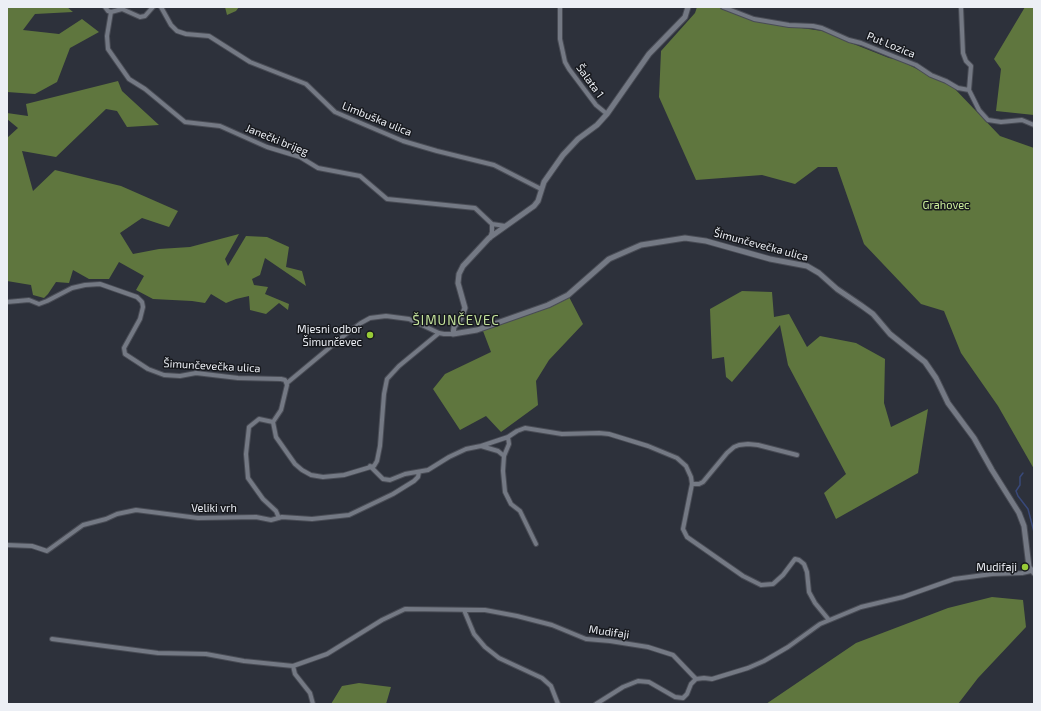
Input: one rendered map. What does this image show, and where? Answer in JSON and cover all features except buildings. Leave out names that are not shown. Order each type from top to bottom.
[{"type":"street","points":[[105,7],[111,12],[122,9],[140,16],[145,16],[153,7]]},
{"type":"street","name":"Limbuška ulica","points":[[162,7],[171,25],[177,32],[209,36],[250,62],[306,84],[335,112],[403,141],[494,165],[541,189]]},
{"type":"street","name":"Šalata 1","points":[[560,7],[560,39],[565,62],[596,105],[607,114]]},
{"type":"street","points":[[453,334],[454,327],[461,318],[465,308],[458,283],[459,274],[463,266],[489,238],[534,206],[538,201],[544,182],[563,155],[578,139],[597,125],[607,114],[649,54],[685,17],[688,7]]},
{"type":"street","name":"Put Lozica","points":[[723,7],[754,18],[789,25],[822,28],[916,65],[931,75],[958,88],[969,90]]},
{"type":"street","points":[[961,7],[963,53],[966,61],[971,66],[969,90],[979,110],[988,120],[1001,122],[1022,120],[1034,125]]},
{"type":"street","name":"Janečki brijeg","points":[[111,12],[107,36],[108,49],[128,79],[145,89],[184,122],[220,126],[268,147],[300,157],[318,168],[360,176],[387,199],[475,208],[492,224]]},
{"type":"street","points":[[489,238],[492,232],[492,224],[506,226]]},
{"type":"street","name":"Šimunčevečka ulica","points":[[7,302],[29,300],[39,304],[72,288],[100,284],[137,297],[142,302],[143,307],[140,319],[124,348],[126,354],[148,369],[164,375],[180,376],[196,373],[238,378],[281,379],[286,380],[287,383],[346,334],[370,318],[386,316],[409,319],[444,334],[477,330],[548,305],[568,295],[609,259],[641,245],[685,238],[706,241],[770,259],[807,266],[818,273],[836,290],[873,314],[890,334],[925,362],[936,378],[948,403],[974,438],[1019,513],[1024,526],[1028,563],[1033,572]]},
{"type":"street","points":[[287,383],[281,410],[273,422],[276,437],[295,464],[311,475],[322,477],[344,475],[374,466],[377,461],[380,446],[384,394],[387,379],[399,366],[439,333]]},
{"type":"street","points":[[273,422],[259,419],[249,427],[246,454],[248,478],[263,499],[276,511],[278,518]]},
{"type":"street","points":[[370,466],[383,479],[390,480],[405,474],[419,472],[433,467],[449,456],[466,448],[481,446],[508,437],[524,428],[562,434],[609,434],[648,446],[677,458],[686,466],[691,477],[692,484],[683,529],[687,537],[743,576],[761,585],[773,584],[783,575],[795,559],[799,560],[804,564],[807,572],[809,592],[815,603],[829,620]]},
{"type":"street","points":[[508,437],[509,444],[504,456],[503,472],[505,492],[511,504],[520,511],[536,544]]},
{"type":"street","points":[[692,484],[699,484],[703,482],[734,447],[739,445],[758,445],[796,455]]},
{"type":"street","points":[[481,446],[498,451],[504,456]]},
{"type":"street","name":"Veliki vrh","points":[[7,545],[32,546],[48,551],[83,525],[106,519],[117,514],[136,510],[211,519],[256,517],[271,520],[278,518],[312,519],[353,513],[393,494],[414,481],[418,477],[419,472]]},
{"type":"street","points":[[596,704],[623,687],[638,681],[649,682],[675,697],[682,698],[687,694],[691,684],[696,679],[712,679],[721,677],[759,664],[788,647],[820,624],[861,607],[903,597],[954,579],[992,574],[1033,572]]},
{"type":"street","name":"Mudifaji","points":[[293,666],[327,654],[382,620],[405,609],[485,610],[552,625],[586,639],[648,647],[673,655],[696,679]]},
{"type":"street","points":[[464,610],[474,634],[485,647],[499,658],[542,678],[551,686],[558,704]]},
{"type":"street","points":[[52,639],[158,653],[206,654],[244,661],[293,666],[295,674],[310,693],[313,704]]},
{"type":"green space","points":[[7,7],[67,7],[73,12],[35,14],[23,30],[59,34],[82,19],[99,32],[70,48],[57,82],[35,94],[7,92]]},
{"type":"green space","points":[[225,7],[239,7],[236,11],[227,15]]},
{"type":"green space","name":"Grahovec","points":[[697,7],[719,7],[754,21],[829,32],[846,41],[889,58],[899,60],[953,87],[1000,136],[1034,148],[1034,469],[998,406],[961,353],[944,311],[921,304],[864,244],[837,167],[818,167],[795,184],[762,175],[696,180],[659,97],[661,51],[695,13]]},
{"type":"green space","points":[[1025,7],[1034,7],[1034,115],[996,111],[1001,69],[994,59]]},
{"type":"green space","points":[[118,81],[122,91],[159,125],[127,127],[117,111],[106,109],[56,157],[22,151],[33,191],[55,170],[121,186],[178,211],[169,227],[142,218],[120,233],[133,254],[159,249],[190,247],[239,234],[225,259],[228,266],[246,236],[267,237],[289,247],[286,267],[302,271],[306,286],[265,258],[260,275],[252,279],[254,285],[268,287],[265,294],[289,304],[288,310],[279,303],[266,314],[250,310],[249,296],[226,303],[211,294],[205,303],[153,299],[136,290],[144,276],[119,262],[109,279],[89,279],[73,270],[69,283],[56,282],[44,298],[33,295],[31,285],[7,281],[7,138],[18,128],[7,119],[7,113],[28,116],[26,104]]},
{"type":"green space","points":[[742,291],[772,292],[774,317],[789,314],[807,347],[820,336],[856,343],[885,359],[884,403],[891,427],[928,409],[918,473],[836,519],[824,493],[846,474],[788,365],[780,325],[732,382],[726,377],[724,357],[712,359],[710,309]]},
{"type":"green space","points":[[568,295],[583,324],[549,360],[536,381],[538,405],[501,432],[486,416],[460,430],[433,389],[445,374],[491,352],[483,331]]},
{"type":"green space","points":[[992,597],[1023,600],[1026,627],[978,678],[958,704],[766,704],[856,643],[948,608]]},
{"type":"green space","points":[[359,683],[391,687],[386,704],[331,704],[342,686]]},
{"type":"waterway","points":[[1023,473],[1020,477],[1020,485],[1016,491],[1028,509],[1034,532]]},
{"type":"place","name":"Mjesni odbor Šimunčevec","points":[[370,335]]},
{"type":"place","name":"Mudifaji","points":[[1025,567]]},
{"type":"district","name":"ŠIMUNČEVEC","points":[[456,321]]}]
